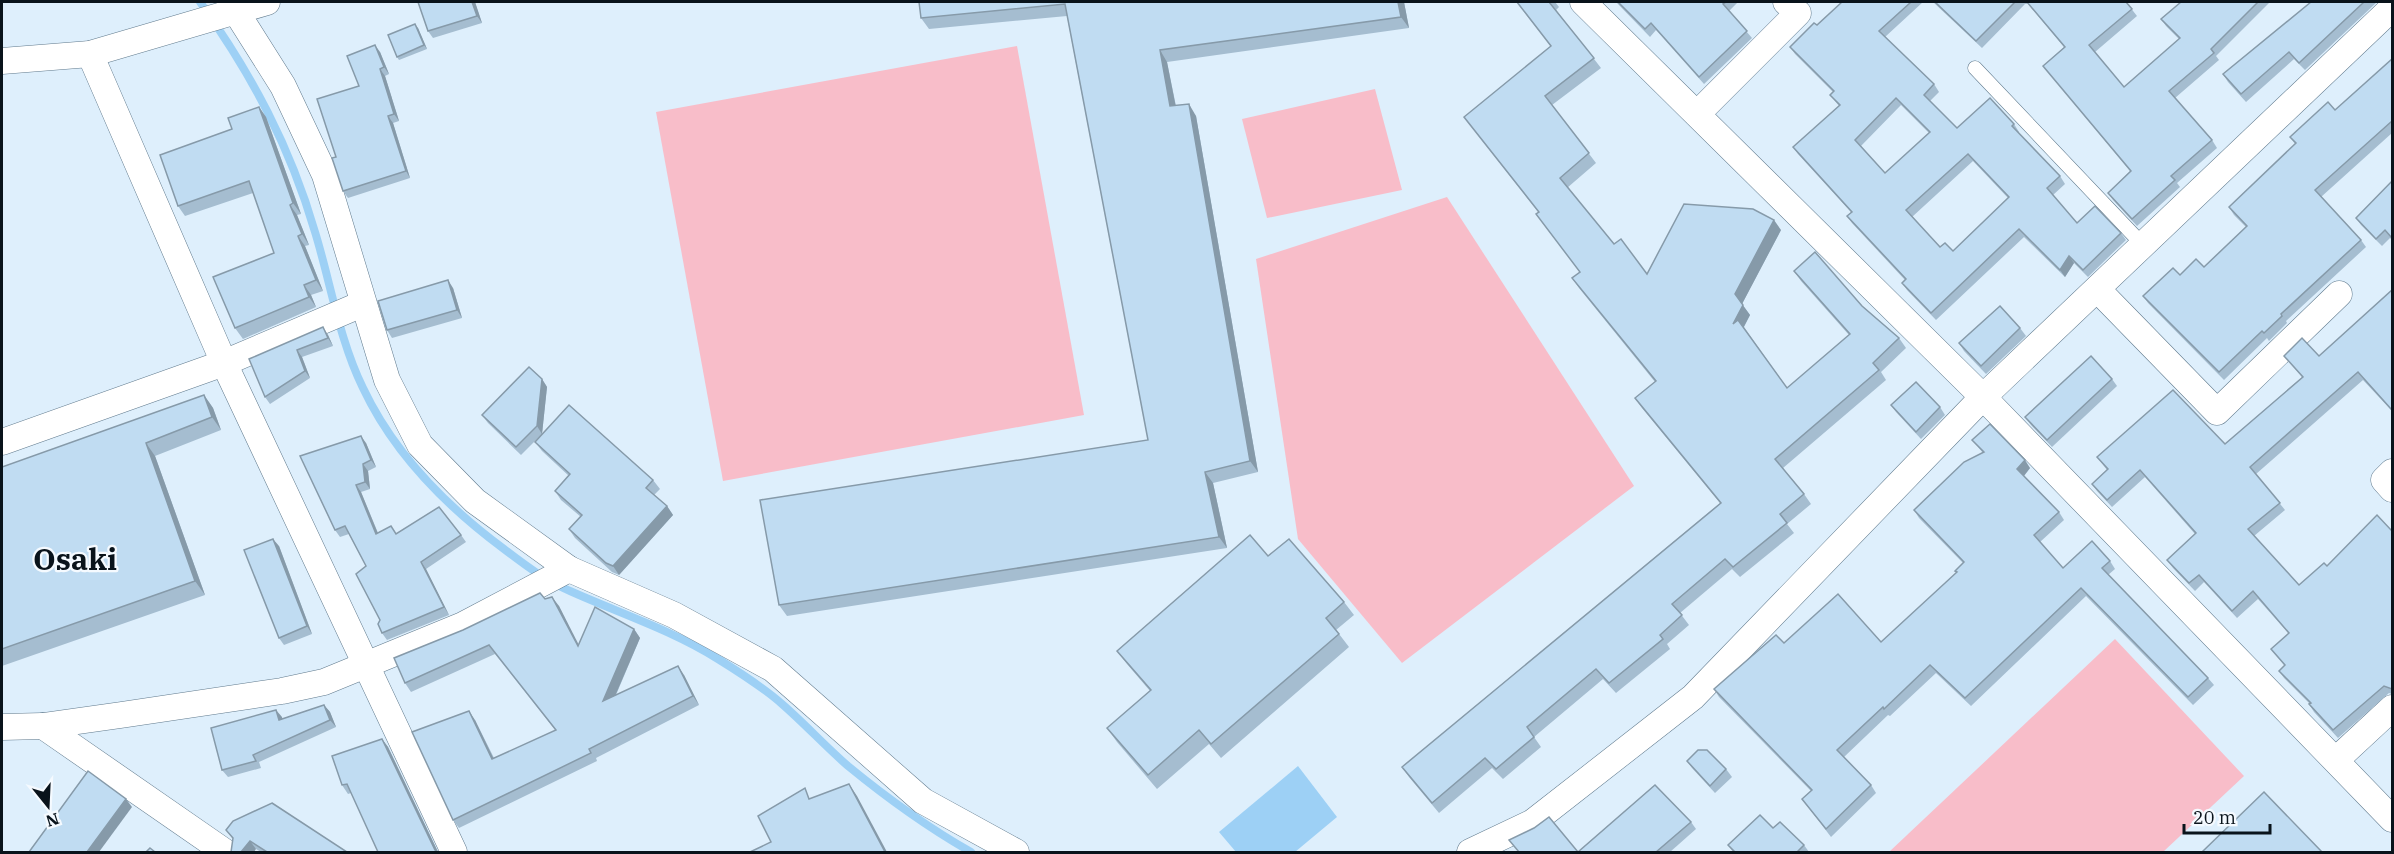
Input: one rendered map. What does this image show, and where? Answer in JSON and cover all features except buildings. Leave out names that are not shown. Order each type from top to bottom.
[{"type":"street","points":[[2,61],[90,54],[267,2]]},
{"type":"street","points":[[1583,2],[1983,397],[2392,819]]},
{"type":"street","points":[[1697,114],[1798,5]]},
{"type":"street","points":[[1470,852],[1533,822],[1693,697],[1983,397],[2392,8]]},
{"type":"street","points":[[224,13],[283,86],[325,175],[356,307],[387,380],[420,445],[475,501],[565,571],[674,615],[773,669],[923,801],[1016,852]]},
{"type":"street","points":[[90,54],[224,363],[454,852]]},
{"type":"street","points":[[2097,289],[2217,412],[2339,294]]},
{"type":"street","points":[[2,442],[224,363],[356,307]]},
{"type":"street","points":[[2392,472],[2384,480],[2392,489]]},
{"type":"street","points":[[2,727],[43,726],[282,691],[324,682],[463,625],[565,571]]},
{"type":"street","points":[[2336,760],[2392,708]]},
{"type":"street","points":[[43,726],[225,852]]},
{"type":"lane","points":[[1975,69],[2143,245]]},
{"type":"shaded area","points":[[1017,46],[1084,415],[723,481],[656,112]]},
{"type":"shaded area","points":[[1375,89],[1402,190],[1267,218],[1242,119]]},
{"type":"shaded area","points":[[1447,197],[1634,486],[1402,663],[1298,539],[1256,259]]},
{"type":"shaded area","points":[[2115,639],[2244,776],[2163,852],[1889,852]]},
{"type":"water","points":[[1298,766],[1337,817],[1295,852],[1236,852],[1219,832]]},
{"type":"waterway","points":[[200,2],[253,84],[294,170],[315,232],[348,350],[363,388],[390,435],[423,477],[462,515],[544,578],[682,639],[751,680],[782,704],[848,766],[877,789],[923,822],[971,852]]},
{"type":"district","name":"Osaki","points":[[75,560]]}]
